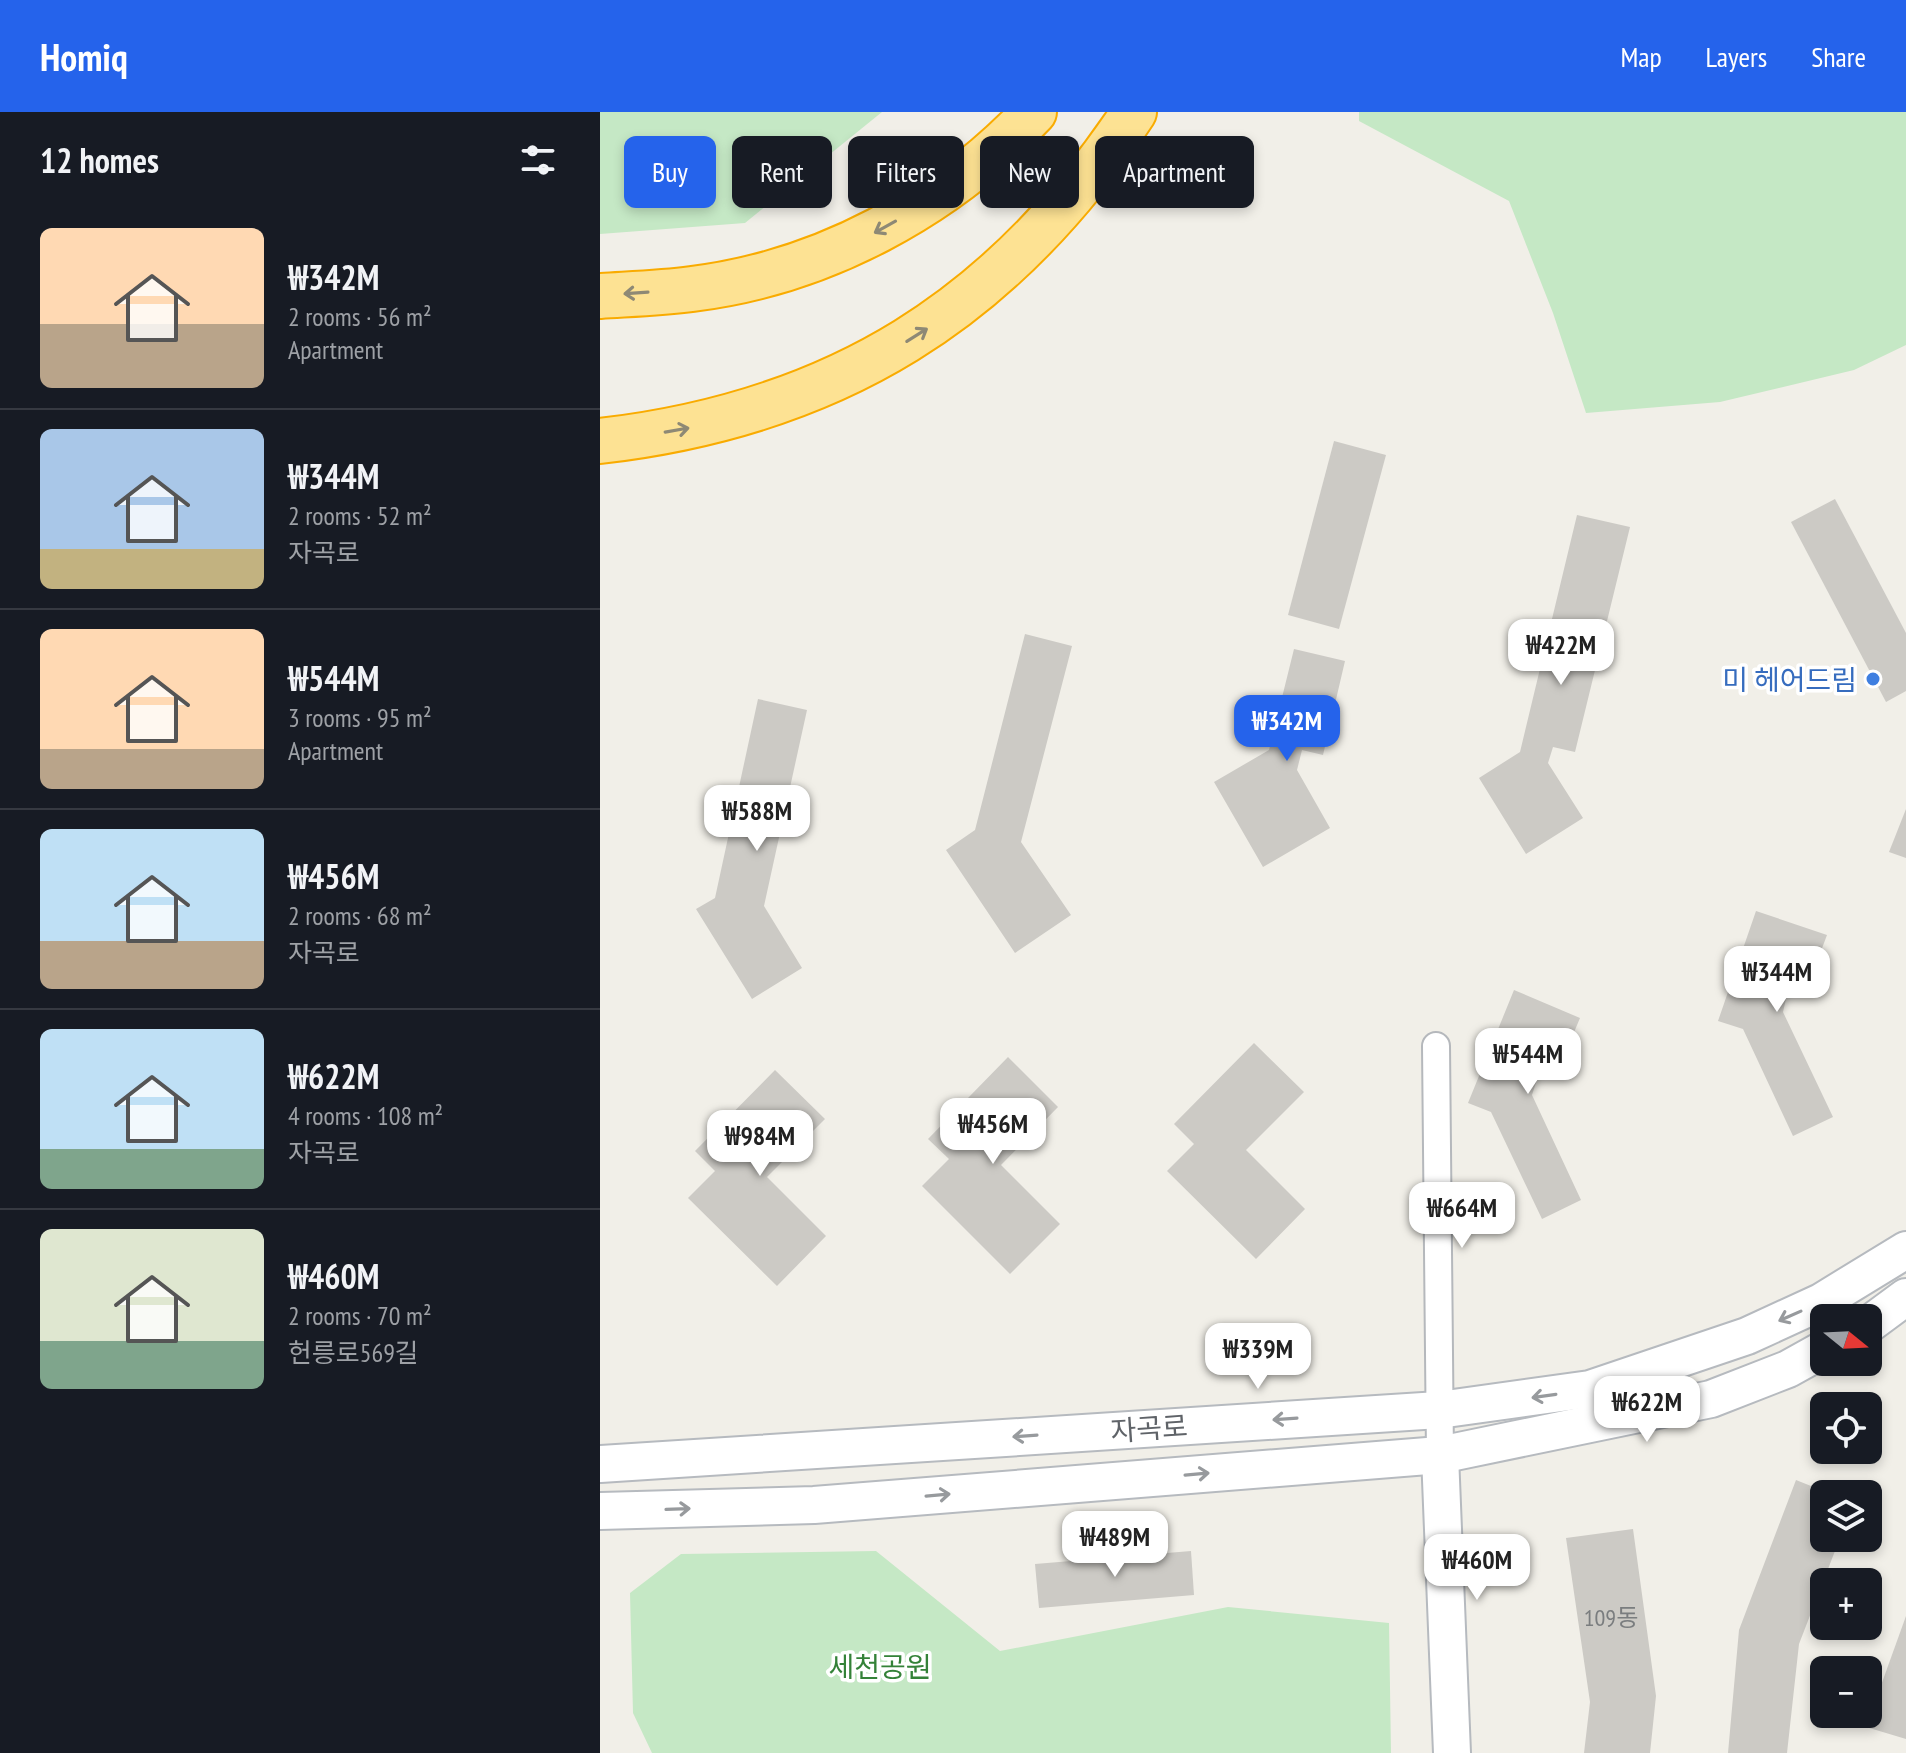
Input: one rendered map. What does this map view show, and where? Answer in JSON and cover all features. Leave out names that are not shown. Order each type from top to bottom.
[{"type":"highway","points":[[600,296],[693,289],[779,272],[864,239],[924,205],[966,175],[1008,140],[1034,112]]},
{"type":"highway","points":[[600,441],[688,428],[748,413],[886,355],[972,295],[1051,222],[1086,180],[1134,112]]},
{"type":"main road","name":"자곡로","points":[[600,1464],[1439,1410],[1590,1389],[1658,1369],[1747,1336],[1821,1302],[1906,1250]]},
{"type":"main road","points":[[1882,1315],[1906,1297]]},
{"type":"main road","name":"자곡로","points":[[600,1511],[814,1505],[1440,1455],[1711,1399],[1788,1369],[1810,1357]]},
{"type":"main road","points":[[1440,1455],[1452,1753]]},
{"type":"street","points":[[1436,1046],[1440,1455]]},
{"type":"green space","points":[[600,112],[882,112],[852,136],[848,136],[848,140],[832,153],[832,136],[732,136],[732,208],[764,208],[745,223],[600,234]]},
{"type":"green space","points":[[1359,112],[1906,112],[1906,345],[1854,370],[1720,402],[1586,413],[1553,313],[1509,201],[1359,121]]},
{"type":"green space","name":"세천공원","points":[[876,1551],[1000,1651],[1228,1607],[1389,1623],[1391,1753],[652,1753],[633,1713],[630,1593],[681,1554]]},
{"type":"building","points":[[1334,441],[1386,455],[1339,629],[1288,615]]},
{"type":"building","points":[[1835,499],[1906,633],[1906,691],[1886,702],[1791,522]]},
{"type":"building","points":[[1577,515],[1630,527],[1575,752],[1553,747],[1548,763],[1583,818],[1526,854],[1479,778],[1520,752]]},
{"type":"building","points":[[1025,634],[1072,646],[1021,842],[1071,915],[1015,953],[946,850],[975,830]]},
{"type":"building","points":[[1294,649],[1345,661],[1323,755],[1302,750],[1297,770],[1330,828],[1263,867],[1214,782],[1269,750]]},
{"type":"building","points":[[758,699],[807,710],[764,906],[802,968],[752,999],[696,909],[715,898]]},
{"type":"building","points":[[1906,809],[1906,858],[1889,852]]},
{"type":"building","points":[[1756,911],[1827,935],[1818,959],[1792,973],[1783,1012],[1833,1117],[1793,1136],[1743,1029],[1718,1021]]},
{"type":"building","points":[[1514,990],[1580,1018],[1567,1049],[1543,1061],[1532,1095],[1581,1200],[1542,1219],[1491,1112],[1468,1103]]},
{"type":"building","points":[[1254,1043],[1304,1092],[1246,1150],[1305,1209],[1256,1259],[1167,1171],[1194,1144],[1174,1124]]},
{"type":"building","points":[[1008,1057],[1058,1107],[1001,1165],[1060,1224],[1010,1274],[922,1186],[949,1159],[928,1139]]},
{"type":"building","points":[[775,1070],[825,1119],[767,1177],[826,1236],[777,1286],[688,1198],[715,1171],[695,1151]]},
{"type":"building","points":[[1796,1480],[1810,1486],[1810,1552],[1835,1552],[1828,1568],[1810,1568],[1810,1616],[1799,1644],[1787,1753],[1728,1753],[1739,1630]]},
{"type":"building","points":[[1633,1529],[1656,1696],[1650,1753],[1584,1753],[1590,1702],[1566,1538]]},
{"type":"building","points":[[1191,1551],[1194,1595],[1039,1608],[1035,1564]]},
{"type":"building","points":[[1906,1616],[1906,1739],[1869,1728],[1882,1728],[1882,1683]]},
{"type":"place","name":"미 헤어드림","points":[[1873,679]]}]
